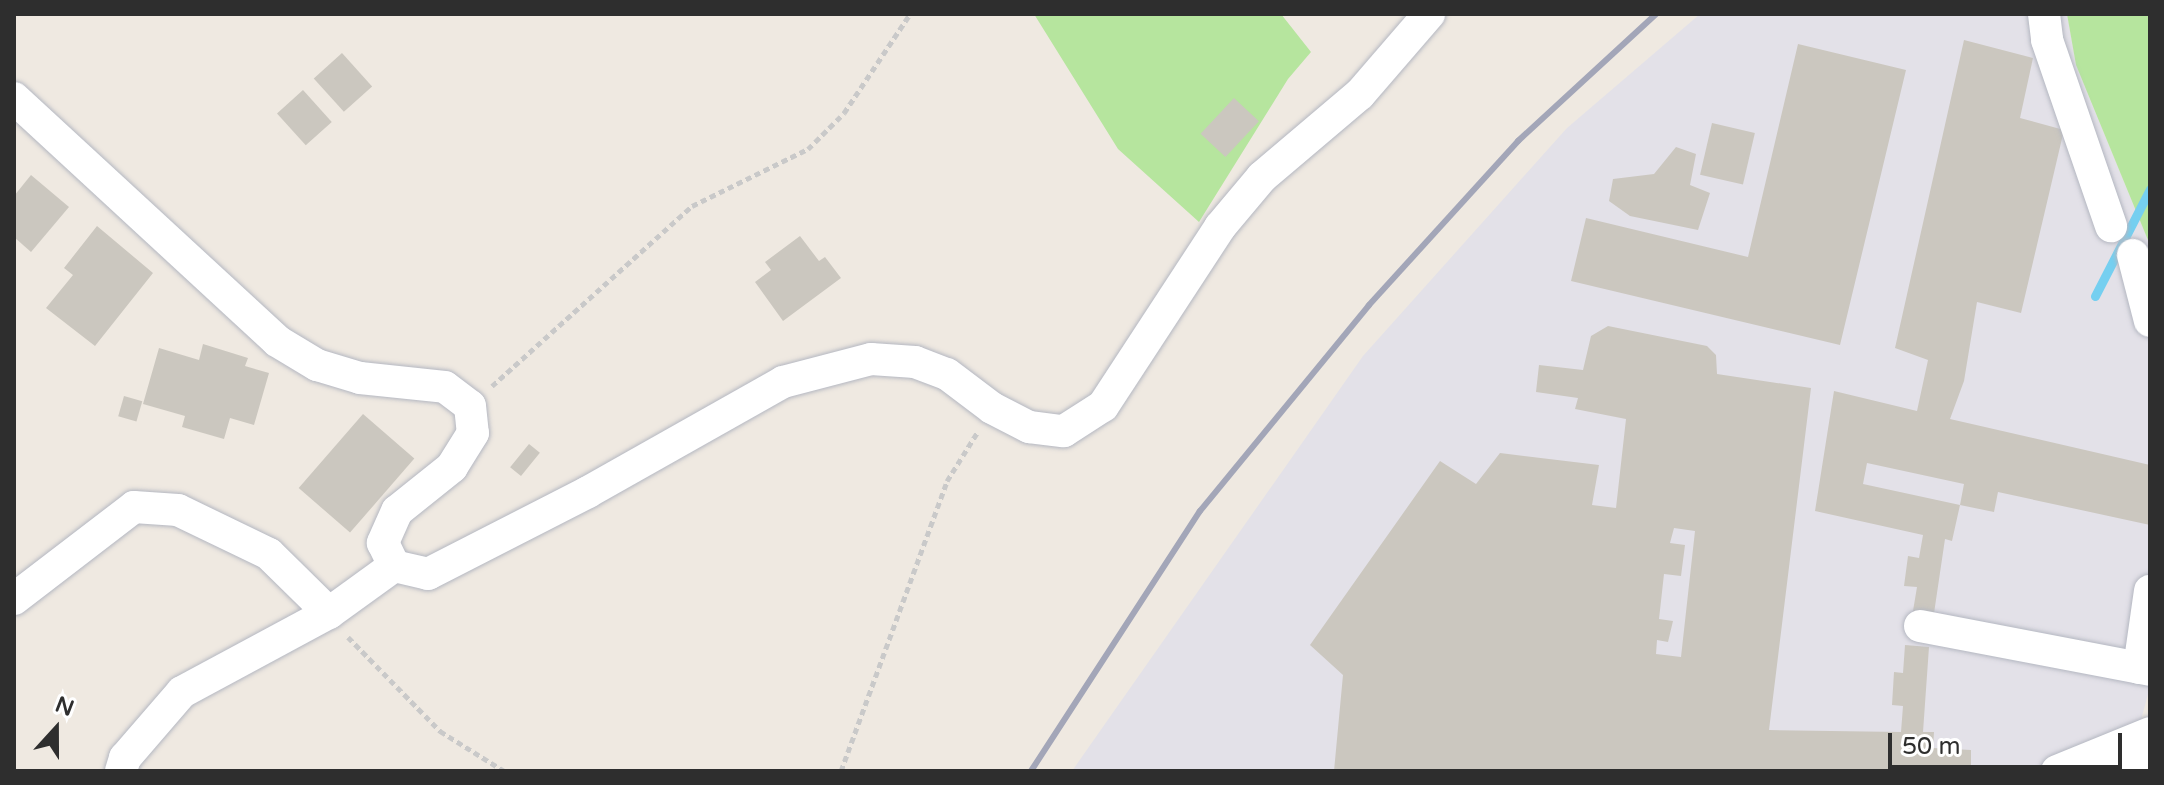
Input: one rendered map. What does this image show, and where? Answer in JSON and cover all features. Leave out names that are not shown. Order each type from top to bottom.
[{"type":"street","points":[[121,771],[125,758],[182,692],[329,613],[394,566],[428,574],[588,492],[783,382],[871,359],[915,362],[947,374],[992,408],[1029,427],[1064,431],[1103,406],[1220,227],[1262,177],[1360,94],[1429,14]]},
{"type":"street","points":[[2044,14],[2047,40],[2111,226]]},
{"type":"street","points":[[14,98],[277,341],[317,365],[360,378],[445,387],[470,406],[473,433],[452,467],[397,511],[383,543],[394,566]]},
{"type":"street","points":[[2133,255],[2150,321]]},
{"type":"street","points":[[14,599],[134,507],[178,510],[269,554],[329,613]]},
{"type":"street","points":[[1920,626],[2144,669],[2150,591]]},
{"type":"street","points":[[2057,771],[2150,733]]},
{"type":"street","points":[[2125,771],[2150,755]]},
{"type":"path","points":[[470,406],[692,206],[808,149],[844,113],[910,14]]},
{"type":"path","points":[[841,771],[947,481],[992,408]]},
{"type":"path","points":[[329,613],[356,648],[440,731],[504,771]]},
{"type":"shaded area","points":[[1700,14],[2067,14],[2076,65],[2150,245],[2150,687],[2127,771],[1072,771],[1363,356],[1567,128]]},
{"type":"green space","points":[[1034,14],[1281,14],[1311,52],[1288,79],[1199,222],[1118,149]]},
{"type":"green space","points":[[2067,14],[2150,14],[2150,245],[2076,65]]},
{"type":"building","points":[[1964,40],[2033,58],[2020,118],[2064,130],[2021,313],[1977,302],[1964,381],[1950,419],[2150,465],[2150,525],[1998,492],[1994,512],[1960,505],[1952,541],[1945,539],[1933,620],[1912,617],[1917,587],[1904,586],[1908,556],[1919,558],[1923,535],[1815,511],[1834,391],[1917,411],[1928,360],[1895,348]],"holes":[[[1867,463],[1964,484],[1960,505],[1863,484]]]},
{"type":"building","points":[[1798,44],[1906,70],[1840,345],[1571,281],[1586,218],[1748,257]]},
{"type":"building","points":[[342,53],[372,86],[344,112],[314,78]]},
{"type":"building","points":[[303,90],[332,122],[306,145],[277,113]]},
{"type":"building","points":[[1234,98],[1259,121],[1225,157],[1201,134]]},
{"type":"building","points":[[1712,123],[1755,133],[1743,185],[1700,175]]},
{"type":"building","points":[[1676,147],[1696,154],[1690,185],[1710,193],[1698,230],[1630,216],[1609,201],[1613,179],[1654,174]]},
{"type":"building","points":[[31,175],[69,207],[31,252],[14,237],[14,196]]},
{"type":"building","points":[[97,226],[153,273],[95,346],[46,308],[73,275],[64,268]]},
{"type":"building","points":[[800,236],[819,261],[825,257],[841,278],[783,321],[755,282],[771,270],[765,262]]},
{"type":"building","points":[[1608,326],[1707,346],[1716,355],[1717,374],[1811,388],[1769,730],[1901,732],[1903,706],[1892,705],[1894,672],[1903,673],[1905,645],[1929,647],[1923,732],[1934,732],[1933,748],[1971,750],[1971,771],[1334,771],[1343,675],[1310,645],[1440,461],[1476,484],[1500,453],[1599,465],[1592,505],[1616,508],[1626,419],[1575,409],[1578,398],[1536,392],[1539,365],[1583,370],[1591,336]],"holes":[[[1674,528],[1695,531],[1681,657],[1656,654],[1657,640],[1668,642],[1673,621],[1659,619],[1664,574],[1681,576],[1685,545],[1670,543]]]},
{"type":"building","points":[[203,344],[248,358],[245,366],[269,373],[254,425],[230,418],[224,439],[182,427],[185,416],[143,404],[159,348],[199,360]]},
{"type":"building","points":[[124,396],[142,401],[136,421],[118,416]]},
{"type":"building","points":[[363,414],[414,459],[350,533],[299,488]]},
{"type":"building","points":[[529,444],[540,453],[521,476],[510,467]]},
{"type":"waterway","points":[[2095,296],[2150,189]]},
{"type":"railway","points":[[1031,771],[1200,511],[1369,305],[1518,141],[1656,14]]}]
